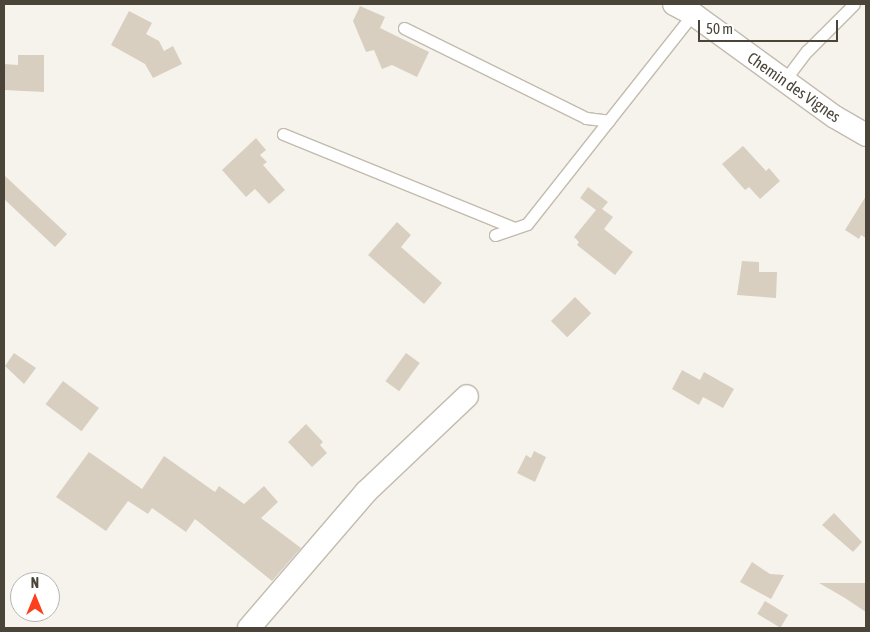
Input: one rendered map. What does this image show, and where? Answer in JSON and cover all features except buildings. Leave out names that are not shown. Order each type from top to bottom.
[{"type":"street","name":"Chemin des Vignes","points":[[684,9],[784,81],[866,135]]},
{"type":"street","points":[[249,628],[366,492],[466,396]]},
{"type":"lane","points":[[784,81],[807,51],[854,4]]},
{"type":"lane","points":[[495,235],[527,224],[609,121],[684,9]]},
{"type":"lane","points":[[404,28],[586,118],[609,121]]},
{"type":"lane","points":[[283,134],[515,228]]}]
